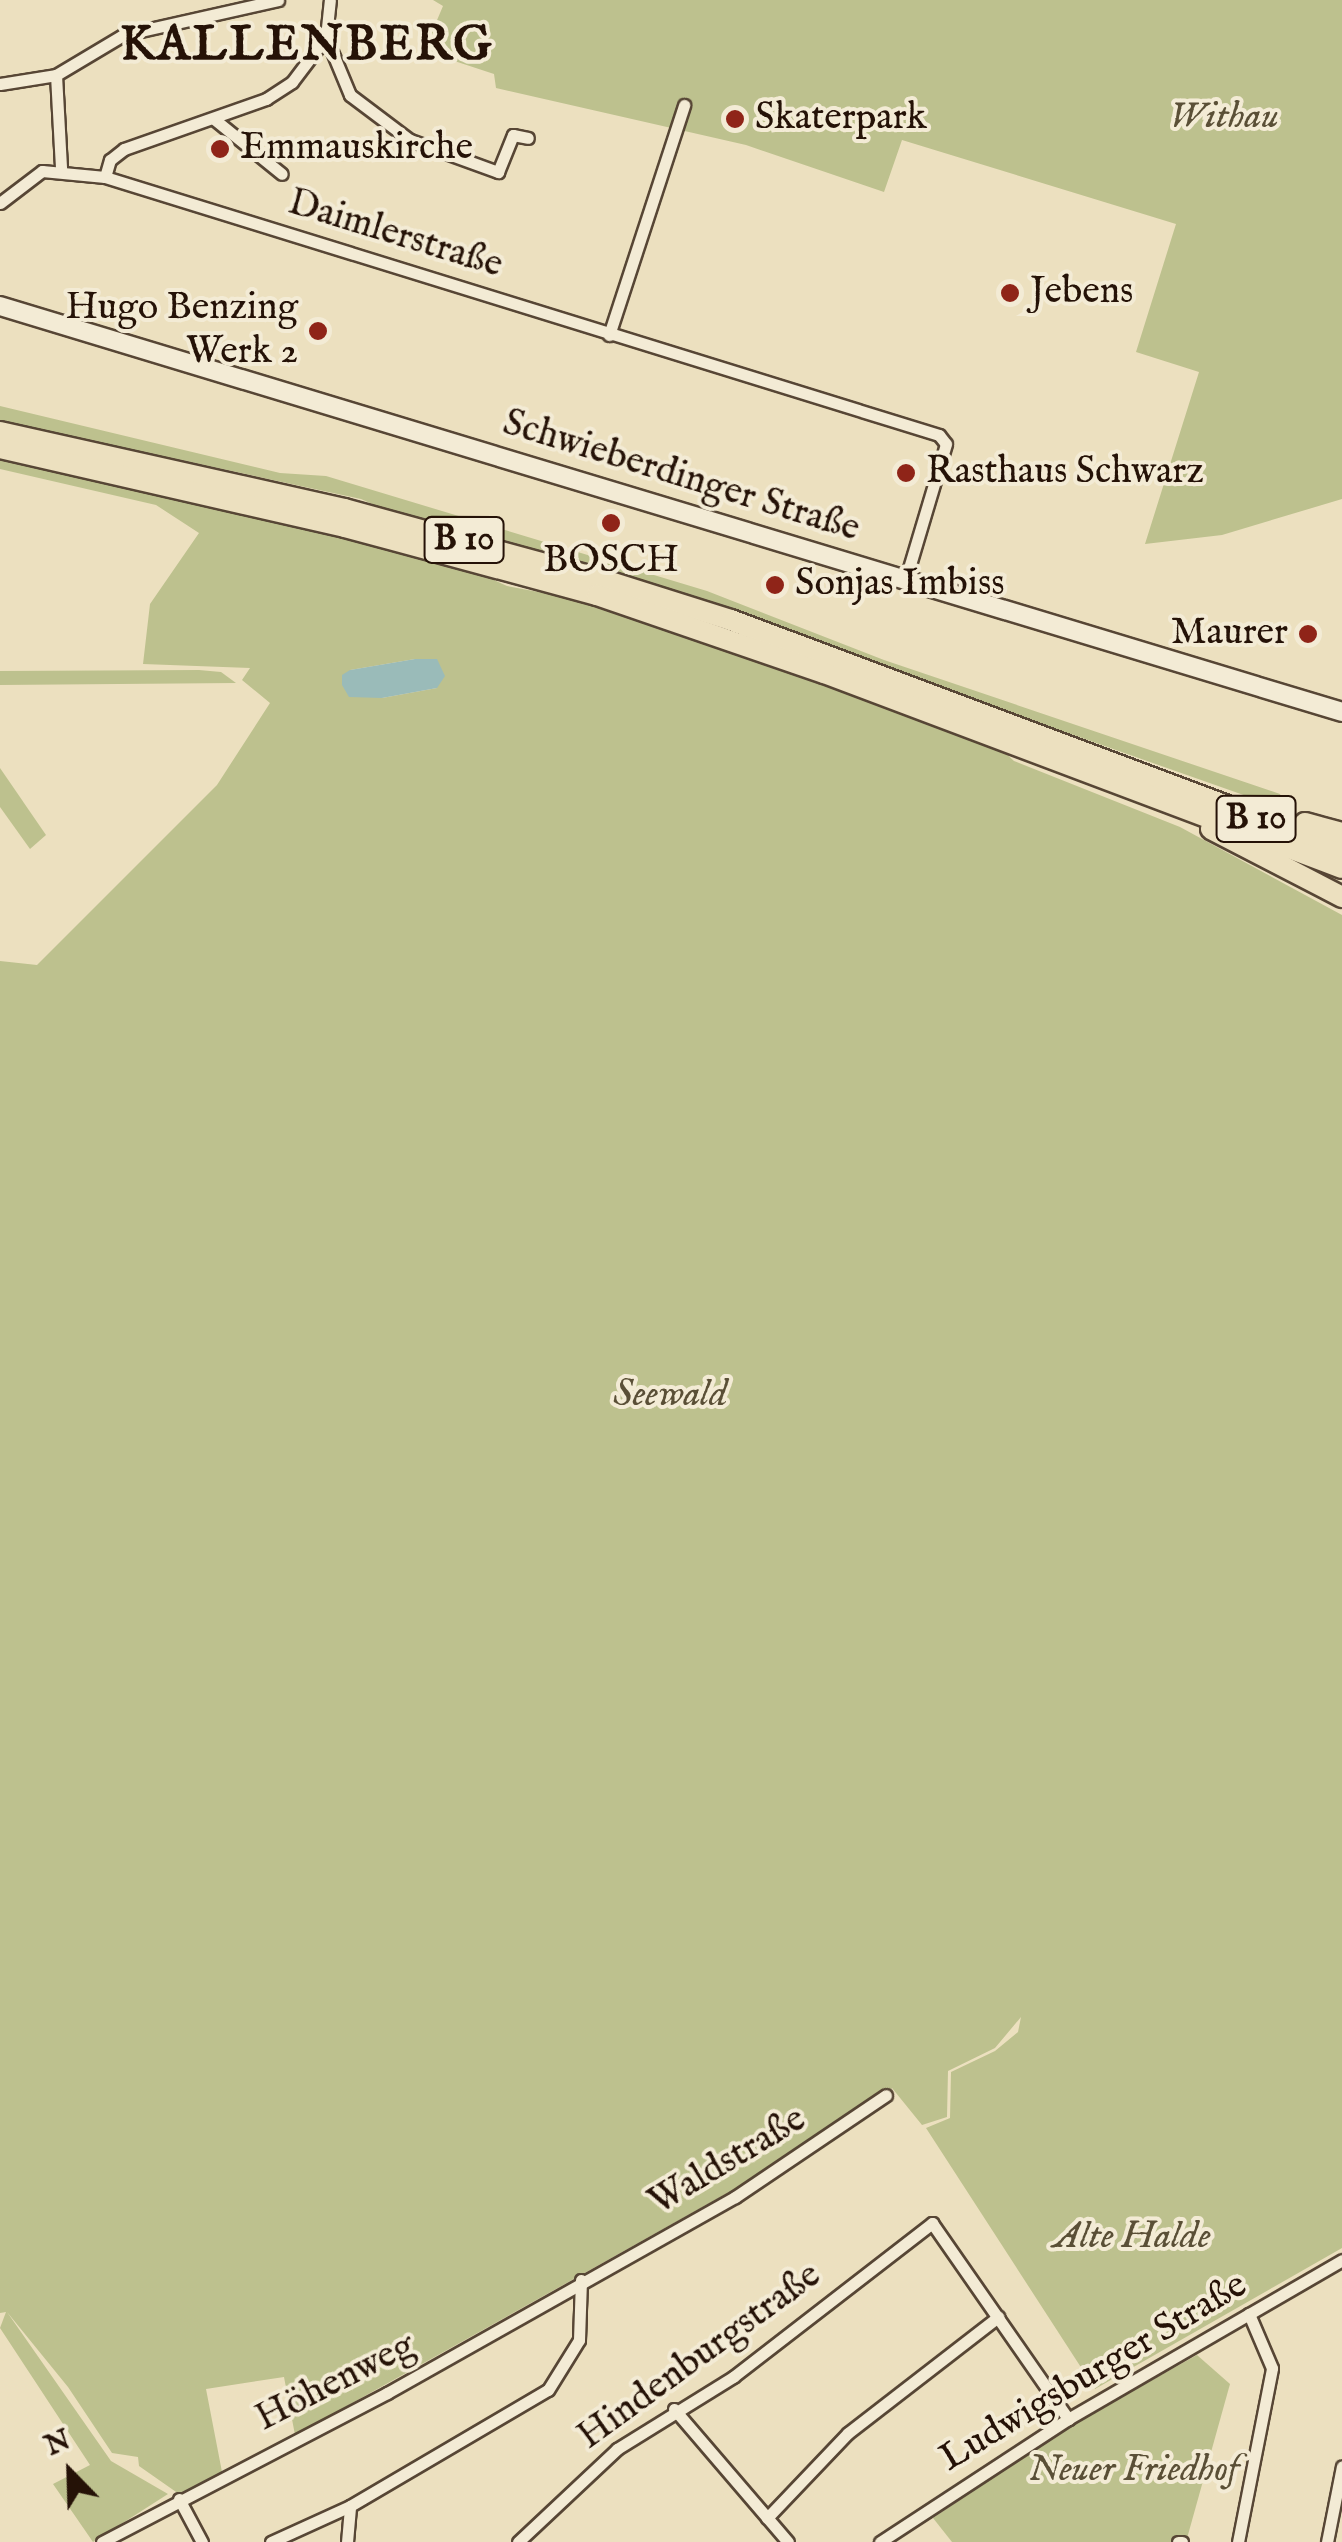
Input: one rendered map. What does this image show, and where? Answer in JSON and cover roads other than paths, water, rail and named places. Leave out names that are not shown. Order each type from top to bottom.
[{"type":"highway","name":"B 10","points":[[0,432],[344,508],[604,580],[769,634],[1342,849]]},
{"type":"highway","name":"B 10","points":[[0,448],[345,527],[597,595],[808,667],[1342,868]]},
{"type":"highway","name":"B 10","points":[[1172,786],[1342,833]]},
{"type":"highway","name":"B 10","points":[[1194,814],[1220,837],[1342,897]]},
{"type":"street","points":[[0,84],[56,75],[123,36],[278,0]]},
{"type":"street","points":[[330,0],[326,37],[350,95],[410,140],[498,172],[513,134],[528,138]]},
{"type":"street","points":[[105,176],[124,149],[214,119],[292,82],[326,37]]},
{"type":"street","points":[[0,203],[42,172],[62,168],[56,75]]},
{"type":"street","points":[[608,335],[684,105]]},
{"type":"street","points":[[214,119],[282,174]]},
{"type":"street","name":"Daimlerstraße","points":[[62,168],[105,176],[939,435],[946,444],[906,578]]},
{"type":"street","name":"Schwieberdinger Straße","points":[[0,306],[1342,712]]},
{"type":"street","name":"Waldstraße","points":[[595,2272],[783,2167],[886,2095]]},
{"type":"street","name":"Hindenburgstraße","points":[[518,2542],[617,2449],[674,2409],[733,2377],[923,2226],[939,2230],[998,2316]]},
{"type":"street","name":"Ludwigsburger Straße","points":[[880,2542],[1068,2419],[1342,2260]]},
{"type":"street","name":"Höhenweg","points":[[102,2542],[387,2393],[595,2272]]},
{"type":"street","points":[[271,2542],[350,2506],[548,2390],[578,2340],[581,2280]]},
{"type":"street","points":[[1238,2542],[1272,2368],[1249,2314]]},
{"type":"street","points":[[767,2518],[848,2433],[998,2316],[1068,2419]]},
{"type":"street","points":[[674,2409],[788,2542]]},
{"type":"street","points":[[1327,2542],[1342,2466]]},
{"type":"street","points":[[179,2499],[202,2542]]},
{"type":"street","points":[[346,2542],[350,2506]]},
{"type":"water","points":[[437,659],[445,676],[437,688],[382,698],[349,697],[342,685],[342,675],[350,670]]},
{"type":"place","name":"Skaterpark","points":[[735,119]]},
{"type":"place","name":"Emmauskirche","points":[[220,149]]},
{"type":"place","name":"Jebens","points":[[1010,293]]},
{"type":"place","name":"Hugo Benzing Werk 2","points":[[318,331]]},
{"type":"place","name":"Rasthaus Schwarz","points":[[906,473]]},
{"type":"place","name":"BOSCH","points":[[611,523]]},
{"type":"place","name":"Sonjas Imbiss","points":[[775,585]]},
{"type":"place","name":"Maurer","points":[[1308,634]]},
{"type":"district","name":"KALLENBERG","points":[[307,47]]},
{"type":"park label","name":"Withau","points":[[1224,118]]},
{"type":"park label","name":"Seewald","points":[[670,1396]]},
{"type":"park label","name":"Alte Halde","points":[[1132,2238]]},
{"type":"park label","name":"Neuer Friedhof","points":[[1134,2471]]}]
